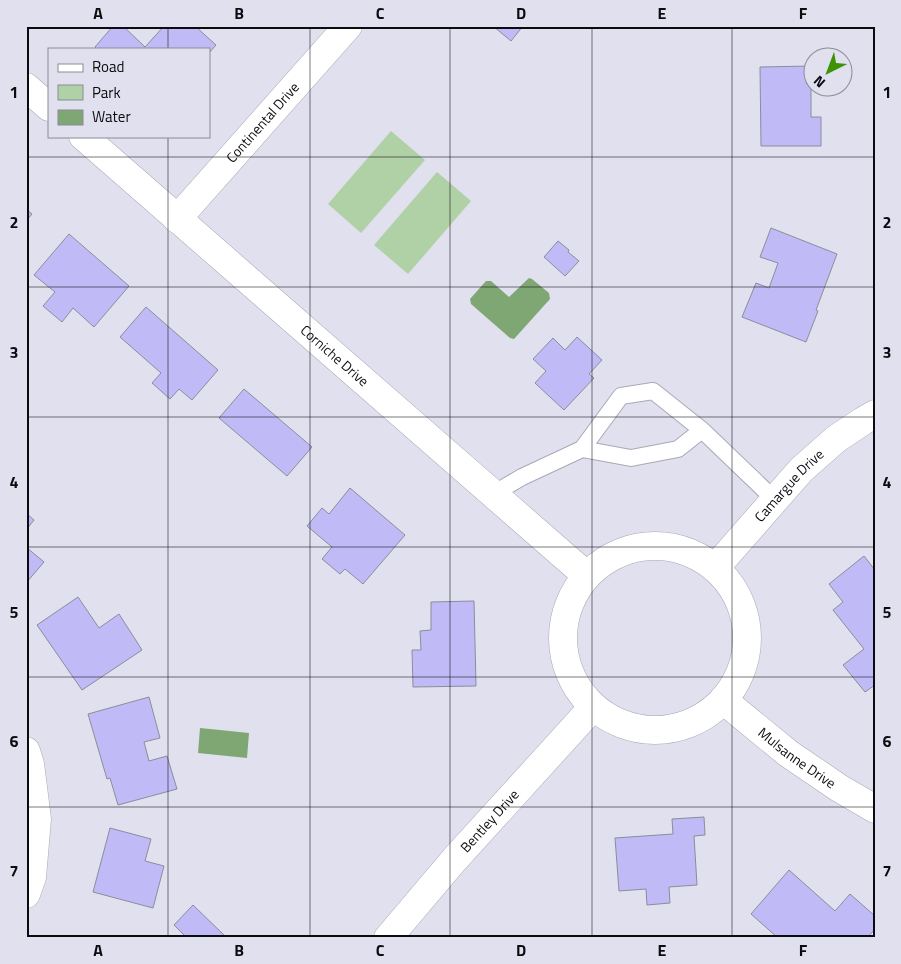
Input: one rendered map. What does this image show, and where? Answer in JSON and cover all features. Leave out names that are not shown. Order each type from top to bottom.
[{"type":"street","name":"Continental Drive","points":[[177,219],[348,26]]},
{"type":"street","points":[[26,87],[48,105]]},
{"type":"street","name":"Corniche Drive","points":[[85,138],[586,575]]},
{"type":"street","name":"Camargue Drive","points":[[714,568],[801,470],[836,439],[875,414]]},
{"type":"street","points":[[647,545],[670,546],[701,557],[714,568],[724,576],[737,594],[745,616],[748,642],[744,662],[733,687],[723,700],[701,718],[687,725],[659,730],[633,728],[611,719],[593,707],[581,694],[568,673],[562,650],[562,626],[570,597],[586,575],[596,564],[620,551],[647,545]]},
{"type":"street","name":"Mulsanne Drive","points":[[723,700],[789,754],[839,788],[875,809]]},
{"type":"street","name":"Bentley Drive","points":[[388,938],[454,860],[593,707]]},
{"type":"street","points":[[26,751],[30,764],[37,819],[32,877],[26,894]]},
{"type":"lane","points":[[493,494],[522,477],[582,449],[621,396],[653,391],[702,430],[775,500]]},
{"type":"lane","points":[[582,449],[631,458],[678,449],[702,430]]},
{"type":"green space","points":[[391,131],[425,160],[361,233],[328,204]]},
{"type":"green space","points":[[437,172],[471,201],[408,274],[374,245]]},
{"type":"water","points":[[529,278],[549,293],[550,299],[514,339],[510,338],[471,304],[470,299],[486,281],[491,281],[509,297]]},
{"type":"water","points":[[200,728],[249,733],[247,758],[198,753]]},
{"type":"building","points":[[113,26],[123,26],[145,47],[164,26],[195,26],[216,45],[210,52],[210,48],[95,47]]},
{"type":"building","points":[[493,26],[523,26],[511,41]]},
{"type":"building","points":[[804,66],[804,98],[811,98],[811,117],[821,117],[821,146],[761,146],[760,67]]},
{"type":"building","points":[[26,209],[32,214],[26,221]]},
{"type":"building","points":[[771,228],[837,254],[806,342],[742,317],[756,283],[769,288],[778,263],[760,257]]},
{"type":"building","points":[[69,234],[129,286],[94,327],[73,308],[62,322],[43,306],[55,292],[34,275]]},
{"type":"building","points":[[558,241],[579,261],[565,276],[544,257]]},
{"type":"building","points":[[146,307],[218,370],[192,400],[179,389],[170,399],[152,383],[161,373],[120,337]]},
{"type":"building","points":[[577,337],[602,360],[589,374],[594,378],[564,410],[535,383],[546,371],[533,359],[553,338],[565,350]]},
{"type":"building","points":[[244,389],[312,447],[287,476],[219,418]]},
{"type":"building","points":[[350,488],[405,535],[363,584],[345,569],[340,574],[322,559],[332,547],[307,526],[322,508],[329,514]]},
{"type":"building","points":[[26,513],[34,520],[26,530]]},
{"type":"building","points":[[26,547],[44,562],[26,583]]},
{"type":"building","points":[[864,556],[875,570],[875,685],[865,692],[843,665],[864,649],[833,610],[843,602],[829,584]]},
{"type":"building","points":[[78,597],[99,628],[119,614],[142,650],[82,690],[37,625]]},
{"type":"building","points":[[474,601],[476,686],[413,687],[412,650],[421,650],[420,631],[431,630],[431,602]]},
{"type":"building","points":[[149,697],[160,738],[144,742],[149,761],[167,756],[177,789],[118,805],[110,778],[107,779],[88,714]]},
{"type":"building","points":[[704,817],[705,835],[694,836],[697,885],[669,887],[670,903],[647,905],[646,889],[619,891],[615,838],[673,834],[672,819]]},
{"type":"building","points":[[110,828],[151,839],[145,861],[164,866],[153,908],[93,892]]},
{"type":"building","points":[[789,870],[835,911],[850,894],[875,916],[875,929],[867,938],[778,938],[751,914]]},
{"type":"building","points":[[193,905],[225,936],[223,938],[187,938],[174,925]]}]
